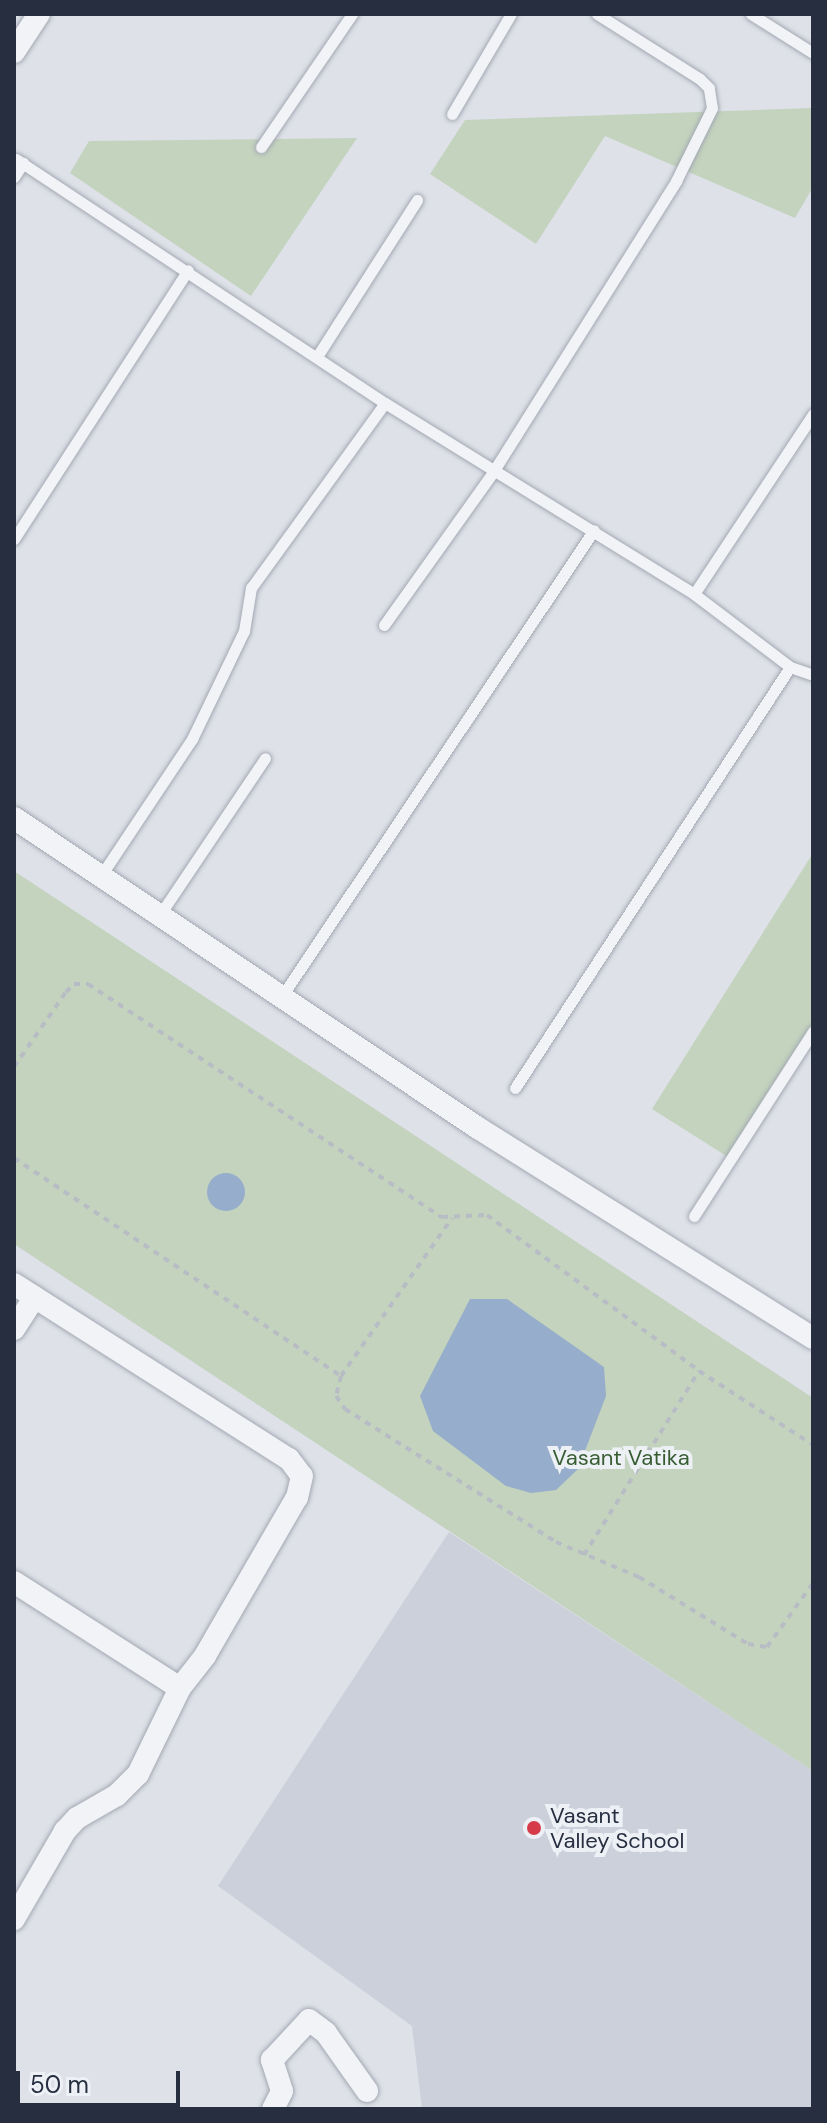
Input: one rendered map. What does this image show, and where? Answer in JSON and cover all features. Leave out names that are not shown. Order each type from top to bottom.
[{"type":"street","points":[[14,52],[39,14]]},
{"type":"street","points":[[14,818],[280,999],[813,1338]]},
{"type":"street","points":[[14,1284],[289,1459],[302,1476],[297,1497],[230,1615],[180,1688],[138,1774],[117,1795],[77,1818],[65,1831],[14,1919]]},
{"type":"street","points":[[14,1329],[35,1297]]},
{"type":"street","points":[[14,1582],[180,1688]]},
{"type":"street","points":[[273,2109],[282,2091],[272,2060],[309,2020],[326,2033],[367,2091]]},
{"type":"lane","points":[[261,147],[352,14]]},
{"type":"lane","points":[[452,114],[511,14]]},
{"type":"lane","points":[[384,625],[493,472],[676,181],[712,108],[709,88],[700,79],[597,14]]},
{"type":"lane","points":[[751,14],[813,53]]},
{"type":"lane","points":[[14,177],[20,161],[318,355],[385,403],[694,594],[790,667],[813,675]]},
{"type":"lane","points":[[318,355],[417,200]]},
{"type":"lane","points":[[14,539],[188,270]]},
{"type":"lane","points":[[100,877],[192,739],[244,631],[251,588],[385,403]]},
{"type":"lane","points":[[694,594],[813,414]]},
{"type":"lane","points":[[280,999],[594,530]]},
{"type":"lane","points":[[515,1088],[790,667]]},
{"type":"lane","points":[[158,917],[265,758]]},
{"type":"lane","points":[[694,1216],[813,1031]]},
{"type":"path","points":[[14,1067],[16,1059],[66,992],[74,984],[88,984],[442,1217],[487,1215],[699,1371],[813,1445]]},
{"type":"path","points":[[14,1158],[341,1376]]},
{"type":"path","points":[[453,1216],[341,1376],[336,1396],[345,1409],[584,1555],[639,1577],[759,1648],[777,1636],[813,1583]]},
{"type":"path","points":[[584,1555],[699,1371]]},
{"type":"shaded area","name":"Vasant Valley School","points":[[449,1532],[813,1771],[813,2109],[422,2109],[412,2026],[218,1886]]},
{"type":"green space","points":[[813,108],[813,187],[795,218],[605,136],[536,244],[430,174],[465,120]]},
{"type":"green space","points":[[357,138],[251,296],[70,173],[89,141]]},
{"type":"green space","points":[[813,853],[813,1022],[728,1157],[652,1109]]},
{"type":"green space","name":"Vasant Vatika","points":[[14,871],[813,1398],[813,1771],[14,1244]]},
{"type":"water","points":[[226,1173],[240,1178],[245,1192],[240,1206],[226,1211],[212,1206],[207,1192],[212,1178]]},
{"type":"water","points":[[470,1299],[507,1299],[604,1367],[606,1396],[578,1469],[556,1490],[531,1493],[506,1486],[433,1431],[420,1396]]},
{"type":"place","name":"Vasant Valley School","points":[[534,1828]]}]
